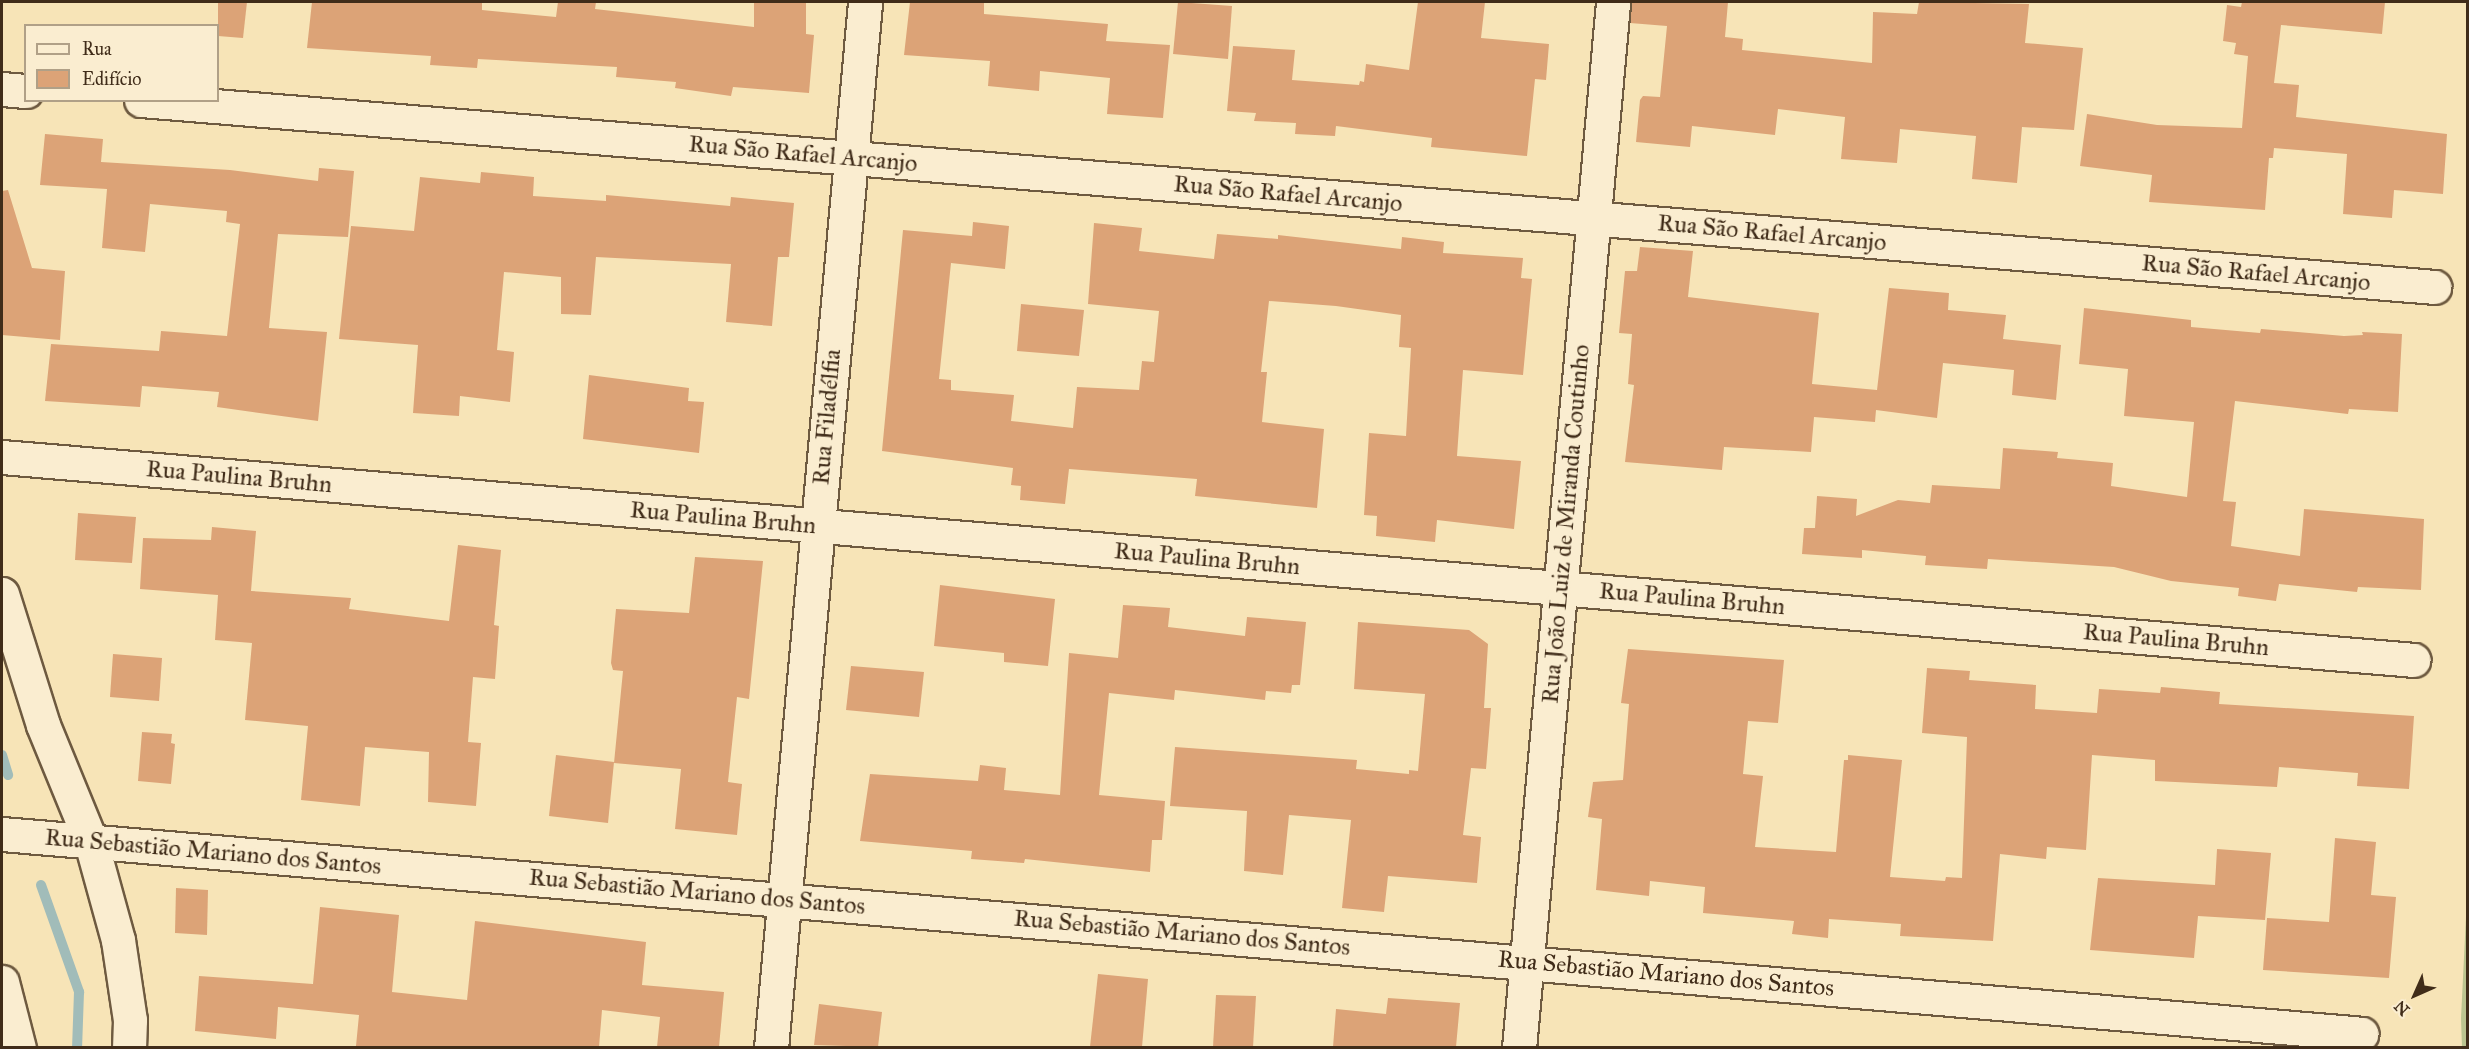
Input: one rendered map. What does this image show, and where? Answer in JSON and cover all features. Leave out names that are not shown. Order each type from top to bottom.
[{"type":"street","name":"Rua Filadélfia","points":[[771,1047],[865,2]]},
{"type":"street","name":"Rua João Luiz de Miranda Coutinho","points":[[1519,1047],[1612,2]]},
{"type":"street","points":[[2,89],[24,91]]},
{"type":"street","name":"Rua São Rafael Arcanjo","points":[[165,102],[2434,287]]},
{"type":"street","name":"Rua Paulina Bruhn","points":[[2,458],[2414,660]]},
{"type":"street","points":[[2,594],[43,725],[91,842],[118,940],[130,1020],[129,1047]]},
{"type":"street","name":"Rua Sebastião Mariano dos Santos","points":[[2,834],[2362,1034]]},
{"type":"street","points":[[2,982],[19,1047]]},
{"type":"green space","points":[[2467,897],[2468,1047],[2462,1048],[2461,1018]]},
{"type":"building","points":[[218,2],[247,2],[243,38],[219,36]]},
{"type":"building","points":[[312,2],[482,2],[482,10],[556,17],[558,2],[596,2],[595,9],[754,27],[754,2],[806,2],[806,34],[814,35],[809,93],[733,87],[731,96],[675,88],[676,82],[616,77],[617,67],[478,59],[477,68],[430,65],[431,56],[307,48]]},
{"type":"building","points":[[910,2],[984,2],[984,14],[1108,24],[1106,41],[1170,45],[1163,118],[1107,114],[1110,78],[1040,71],[1039,91],[988,86],[990,61],[904,55]]},
{"type":"building","points":[[1178,2],[1232,6],[1228,59],[1173,54]]},
{"type":"building","points":[[1418,2],[1485,2],[1481,38],[1549,44],[1546,80],[1535,79],[1527,156],[1431,147],[1432,138],[1336,126],[1335,136],[1295,134],[1296,123],[1254,121],[1256,113],[1227,111],[1233,46],[1295,50],[1292,80],[1359,85],[1360,81],[1364,82],[1366,64],[1409,70]]},
{"type":"building","points":[[1631,2],[1728,2],[1725,37],[1743,39],[1742,50],[1872,63],[1873,12],[1917,14],[1919,2],[2029,4],[2025,43],[2083,48],[2074,130],[2022,127],[2017,183],[1972,179],[1976,136],[1900,129],[1897,163],[1841,159],[1845,117],[1778,109],[1775,135],[1692,126],[1690,147],[1636,142],[1640,100],[1643,96],[1660,97],[1667,26],[1630,23]]},
{"type":"building","points":[[2242,2],[2385,2],[2382,34],[2281,25],[2274,83],[2299,85],[2296,117],[2447,134],[2443,194],[2394,190],[2392,218],[2343,214],[2347,154],[2274,148],[2273,158],[2269,158],[2265,210],[2149,202],[2152,175],[2080,166],[2087,114],[2157,125],[2242,128],[2248,56],[2234,54],[2236,43],[2223,41],[2227,5],[2241,7]]},
{"type":"building","points":[[45,134],[103,139],[101,162],[230,170],[318,181],[319,168],[354,171],[348,237],[278,234],[269,328],[327,332],[318,421],[217,407],[219,392],[142,386],[140,407],[45,401],[51,344],[159,351],[161,331],[227,336],[240,224],[226,222],[227,211],[150,204],[145,252],[102,248],[107,189],[40,185]]},
{"type":"building","points":[[481,172],[534,177],[533,196],[606,201],[606,195],[730,206],[731,197],[794,203],[789,257],[778,257],[772,326],[726,322],[731,264],[596,257],[591,315],[561,314],[561,277],[504,272],[497,350],[514,352],[510,402],[460,396],[459,416],[413,413],[418,345],[339,339],[351,226],[414,231],[420,177],[480,183]]},
{"type":"building","points":[[8,190],[32,268],[65,271],[60,340],[2,335],[2,191]]},
{"type":"building","points":[[973,222],[1009,226],[1005,269],[951,263],[939,379],[951,380],[951,390],[1014,395],[1011,421],[1073,428],[1077,387],[1139,390],[1142,361],[1154,362],[1159,311],[1088,304],[1094,223],[1142,228],[1139,251],[1214,259],[1217,234],[1278,239],[1278,235],[1401,249],[1402,237],[1444,242],[1443,253],[1523,258],[1521,278],[1532,279],[1523,375],[1463,370],[1457,456],[1521,461],[1514,529],[1437,520],[1435,542],[1376,536],[1377,516],[1364,515],[1369,433],[1406,436],[1411,348],[1399,347],[1401,315],[1336,306],[1269,301],[1261,372],[1267,372],[1262,422],[1324,429],[1317,508],[1195,496],[1197,479],[1069,469],[1065,504],[1020,500],[1021,486],[1011,485],[1013,468],[882,451],[903,230],[972,236]]},
{"type":"building","points":[[1640,247],[1693,251],[1688,297],[1819,313],[1812,384],[1877,390],[1889,288],[1949,293],[1948,310],[2006,315],[2003,339],[2061,345],[2056,400],[2012,395],[2014,370],[1943,363],[1937,418],[1876,410],[1875,422],[1814,417],[1811,452],[1724,447],[1722,470],[1625,462],[1634,385],[1628,384],[1632,334],[1619,333],[1625,271],[1637,271]]},
{"type":"building","points":[[1021,304],[1084,310],[1079,356],[1017,351]]},
{"type":"building","points":[[2084,308],[2191,320],[2191,327],[2260,333],[2261,329],[2344,336],[2363,335],[2362,332],[2402,334],[2398,412],[2349,409],[2348,414],[2235,401],[2223,501],[2236,502],[2231,546],[2300,556],[2304,509],[2424,519],[2421,590],[2358,587],[2357,592],[2279,584],[2276,601],[2238,596],[2239,588],[2171,581],[2114,567],[1988,559],[1987,569],[1925,565],[1926,556],[1862,550],[1862,558],[1802,554],[1804,528],[1815,528],[1817,496],[1857,499],[1856,516],[1898,500],[1930,503],[1932,485],[2000,489],[2003,448],[2058,452],[2057,458],[2113,463],[2111,486],[2187,497],[2194,422],[2124,416],[2128,369],[2079,364]]},
{"type":"building","points":[[589,375],[689,388],[688,401],[704,402],[699,453],[583,439]]},
{"type":"building","points":[[78,513],[136,517],[132,563],[75,560]]},
{"type":"building","points":[[212,527],[256,531],[251,591],[351,598],[349,609],[449,621],[458,545],[501,550],[494,625],[499,626],[495,679],[473,677],[468,742],[481,743],[476,806],[428,802],[429,752],[365,747],[360,806],[301,800],[308,726],[245,720],[252,643],[215,640],[218,595],[140,589],[143,538],[211,540]]},
{"type":"building","points":[[695,557],[763,561],[749,699],[737,697],[728,782],[742,784],[737,835],[675,829],[681,769],[614,763],[623,671],[613,670],[611,663],[616,609],[689,613]]},
{"type":"building","points":[[940,585],[1055,599],[1048,666],[1004,662],[1004,653],[934,646]]},
{"type":"building","points":[[1123,605],[1170,608],[1168,627],[1245,636],[1247,617],[1306,622],[1300,685],[1292,685],[1291,693],[1266,691],[1265,700],[1175,690],[1174,700],[1109,693],[1099,795],[1165,801],[1162,840],[1152,840],[1150,872],[1025,859],[1024,863],[971,859],[972,851],[860,841],[870,774],[978,781],[980,765],[1006,768],[1004,790],[1060,795],[1069,653],[1118,658]]},
{"type":"building","points":[[1358,622],[1469,630],[1488,644],[1484,708],[1491,708],[1486,769],[1471,768],[1463,835],[1481,837],[1477,883],[1388,876],[1384,912],[1342,908],[1351,820],[1289,815],[1283,875],[1244,871],[1247,811],[1170,806],[1175,747],[1357,760],[1356,769],[1409,774],[1409,770],[1418,771],[1425,694],[1354,689]]},
{"type":"building","points":[[1628,649],[1784,660],[1778,723],[1748,721],[1743,774],[1763,776],[1755,847],[1836,852],[1844,760],[1848,760],[1848,755],[1902,760],[1890,877],[1945,881],[1946,877],[1962,878],[1967,737],[1922,733],[1927,668],[1970,671],[1969,680],[2036,685],[2035,709],[2097,713],[2099,689],[2160,693],[2161,687],[2220,692],[2219,704],[2414,716],[2409,789],[2357,786],[2358,773],[2279,767],[2277,787],[2155,781],[2155,760],[2092,755],[2086,850],[2047,847],[2046,859],[2000,854],[1993,941],[1900,936],[1901,924],[1829,919],[1828,938],[1792,934],[1794,921],[1703,913],[1705,887],[1650,881],[1649,896],[1596,890],[1602,819],[1588,817],[1593,782],[1623,780],[1629,704],[1621,703]]},
{"type":"building","points":[[113,654],[162,658],[159,701],[110,697]]},
{"type":"building","points":[[851,666],[924,672],[919,717],[846,710]]},
{"type":"building","points":[[142,732],[172,734],[171,743],[175,744],[171,784],[138,781]]},
{"type":"building","points":[[556,755],[614,762],[608,823],[549,816]]},
{"type":"building","points":[[2335,838],[2376,842],[2371,895],[2396,897],[2389,978],[2263,970],[2267,918],[2329,922]]},
{"type":"building","points":[[2217,849],[2271,853],[2265,920],[2198,916],[2194,958],[2090,950],[2098,878],[2215,885]]},
{"type":"building","points":[[176,888],[208,890],[207,935],[175,933]]},
{"type":"building","points":[[320,907],[399,915],[392,992],[467,1000],[475,921],[646,942],[642,985],[724,992],[719,1047],[657,1047],[660,1017],[602,1010],[599,1047],[356,1046],[359,1015],[278,1007],[276,1039],[195,1031],[199,976],[313,984]]},
{"type":"building","points":[[1098,974],[1148,979],[1142,1047],[1090,1047]]},
{"type":"building","points":[[1216,995],[1256,996],[1253,1047],[1213,1047]]},
{"type":"building","points":[[1388,998],[1460,1003],[1456,1047],[1333,1047],[1336,1009],[1386,1014]]},
{"type":"building","points":[[819,1004],[882,1012],[878,1047],[814,1045]]},
{"type":"waterway","points":[[2,755],[8,775]]},
{"type":"waterway","points":[[41,885],[79,992],[77,1048]]}]
